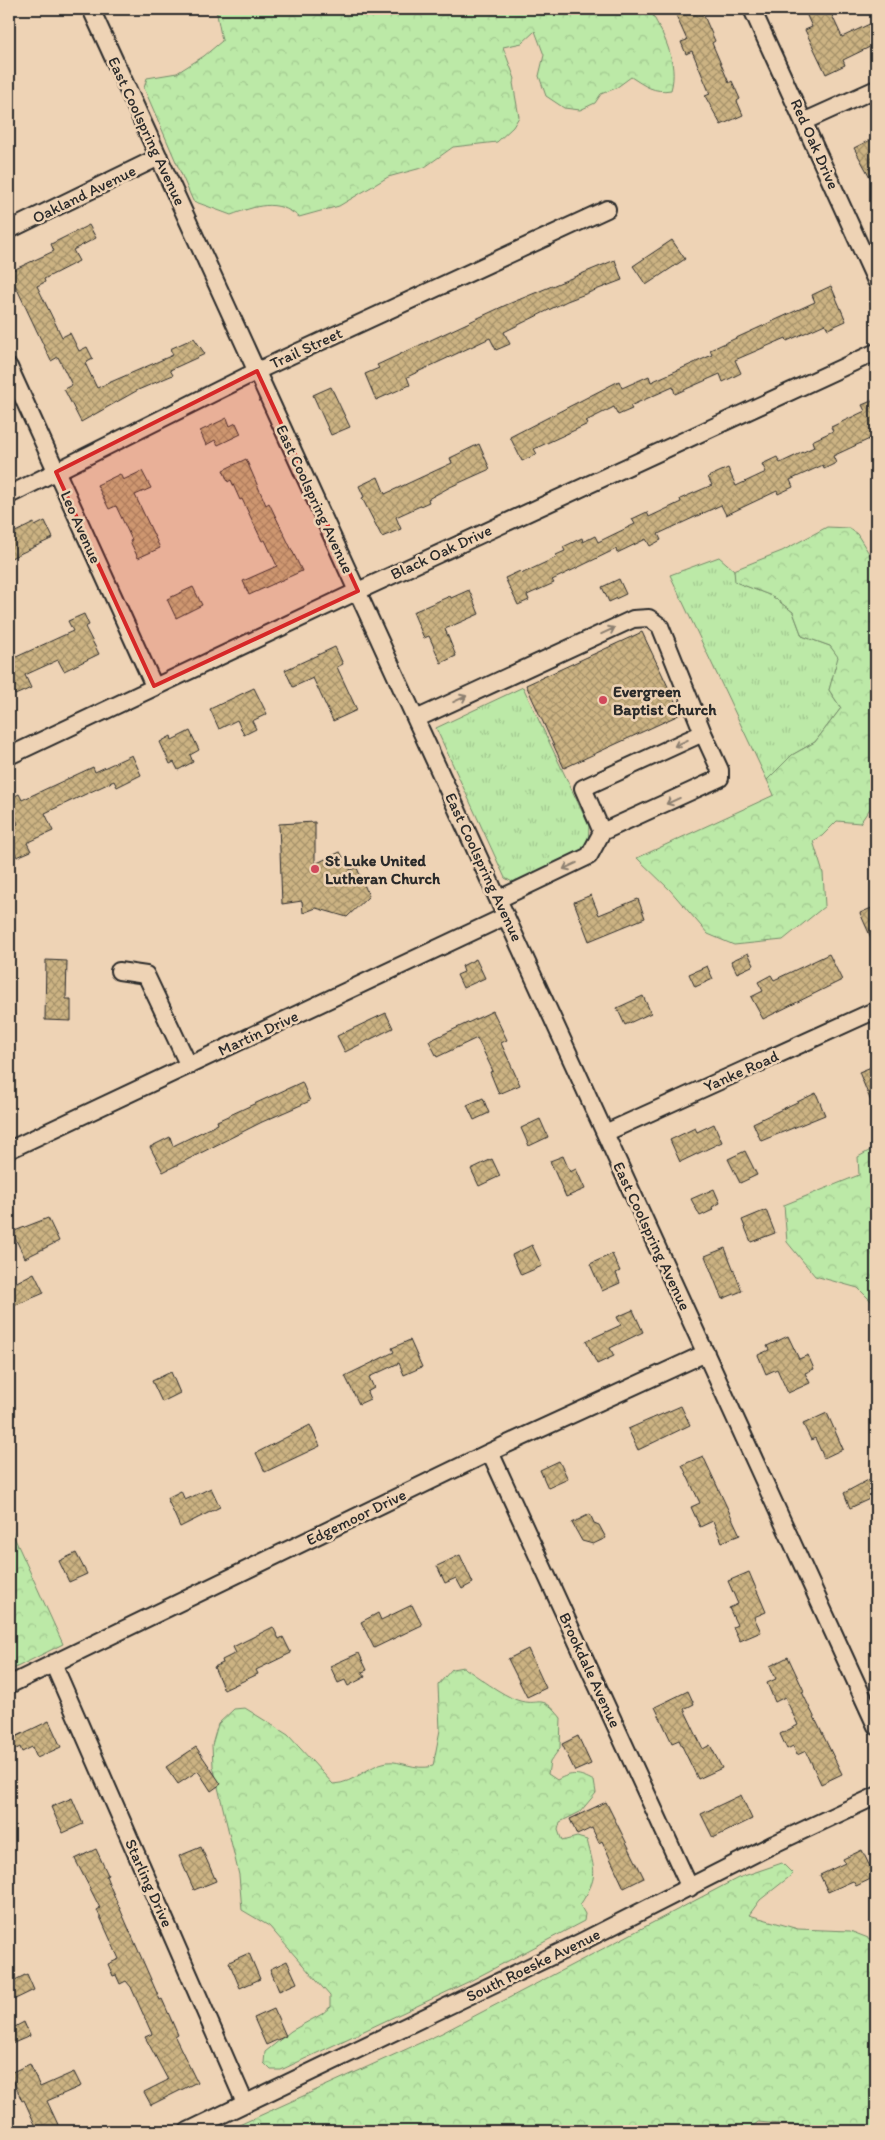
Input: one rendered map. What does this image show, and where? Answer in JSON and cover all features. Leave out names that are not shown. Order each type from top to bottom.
[{"type":"street","name":"East Coolspring Avenue","points":[[92,9],[876,1726]]},
{"type":"street","name":"Red Oak Drive","points":[[752,9],[805,120],[876,281]]},
{"type":"street","points":[[805,120],[876,89]]},
{"type":"street","name":"Oakland Avenue","points":[[9,230],[159,157]]},
{"type":"street","name":"Trail Street","points":[[9,494],[257,371],[607,209]]},
{"type":"street","name":"Black Oak Drive","points":[[9,756],[358,590],[876,352]]},
{"type":"street","name":"Leo Avenue","points":[[9,367],[154,686]]},
{"type":"street","points":[[416,719],[633,619],[649,618],[660,626],[720,770],[720,778],[602,832],[589,856],[499,900]]},
{"type":"street","points":[[602,832],[583,788],[703,733]]},
{"type":"street","name":"Martin Drive","points":[[9,1150],[506,916]]},
{"type":"street","points":[[119,972],[146,975],[188,1066]]},
{"type":"street","name":"Yanke Road","points":[[605,1133],[876,1010]]},
{"type":"street","name":"Edgemoor Drive","points":[[9,1685],[490,1452],[706,1352]]},
{"type":"street","name":"Brookdale Avenue","points":[[490,1452],[690,1888]]},
{"type":"street","name":"Starling Drive","points":[[53,1663],[245,2103]]},
{"type":"street","name":"South Roeske Avenue","points":[[188,2131],[876,1796]]},
{"type":"highlighted area","points":[[257,371],[358,591],[154,686],[56,472]]},
{"type":"green space","points":[[216,9],[649,9],[668,48],[673,69],[673,80],[671,90],[665,91],[645,86],[631,77],[616,88],[601,94],[595,103],[580,110],[564,108],[546,96],[539,76],[544,55],[535,31],[522,43],[503,47],[515,79],[513,83],[519,117],[513,127],[497,142],[453,147],[425,167],[388,177],[339,206],[299,217],[282,207],[274,206],[257,207],[231,215],[193,201],[144,88],[147,78],[177,73],[204,56],[222,41]]},
{"type":"green space","points":[[827,527],[849,528],[857,534],[875,563],[876,800],[860,823],[837,821],[822,836],[813,841],[823,873],[825,906],[783,940],[734,945],[708,934],[670,890],[637,858],[774,795],[767,780],[792,755],[815,742],[841,708],[829,690],[838,657],[830,646],[802,636],[793,612],[772,596],[735,582],[734,570],[782,551]]},
{"type":"green space","points":[[719,557],[734,570],[736,582],[772,596],[793,612],[802,636],[830,646],[839,657],[829,690],[841,708],[815,742],[792,755],[767,780],[670,575]]},
{"type":"green space","points":[[523,687],[589,826],[588,842],[581,852],[516,884],[505,878],[436,728]]},
{"type":"green space","points":[[876,1147],[876,1306],[858,1288],[815,1276],[787,1242],[784,1205],[859,1175],[858,1157]]},
{"type":"green space","points":[[9,1526],[63,1644],[9,1671]]},
{"type":"green space","points":[[463,1667],[511,1698],[525,1702],[544,1703],[554,1710],[561,1718],[560,1748],[550,1762],[548,1774],[557,1780],[576,1774],[594,1781],[596,1793],[580,1812],[560,1822],[558,1830],[562,1841],[577,1837],[587,1840],[594,1874],[590,1887],[580,1905],[585,1914],[584,1921],[470,1981],[281,2070],[271,2070],[264,2063],[265,2052],[291,2031],[322,2014],[330,2007],[330,1996],[269,1926],[242,1910],[239,1875],[213,1766],[212,1745],[218,1724],[234,1709],[245,1708],[288,1735],[333,1784],[348,1781],[387,1762],[420,1767],[433,1766],[440,1730],[438,1685],[452,1669]]},
{"type":"green space","points":[[782,1863],[793,1874],[760,1900],[749,1915],[798,1929],[850,1931],[876,1941],[876,2131],[831,2131],[823,2128],[758,2122],[747,2131],[226,2131],[442,2033],[738,1878]]},
{"type":"building","points":[[685,9],[701,9],[715,41],[712,43],[729,83],[732,81],[740,99],[737,101],[743,115],[721,125],[705,96],[710,94],[692,51],[686,54],[681,42],[687,40],[675,13]]},
{"type":"building","points":[[804,9],[829,9],[842,37],[876,21],[876,44],[843,60],[845,65],[826,74],[805,30],[812,27]]},
{"type":"building","points":[[876,137],[876,188],[854,148]]},
{"type":"building","points":[[89,225],[96,238],[73,250],[79,261],[44,279],[45,282],[37,286],[62,337],[70,333],[79,351],[87,347],[93,359],[85,363],[97,388],[173,355],[170,349],[194,338],[205,354],[170,370],[173,375],[138,390],[81,422],[64,389],[72,385],[58,357],[51,361],[9,272],[54,251],[51,244]]},
{"type":"building","points":[[672,240],[685,259],[646,285],[633,266]]},
{"type":"building","points":[[615,260],[622,280],[567,301],[504,332],[510,344],[496,350],[490,338],[407,377],[410,385],[376,400],[365,374],[379,368],[377,365],[506,305]]},
{"type":"building","points":[[831,286],[846,321],[828,329],[825,324],[787,341],[786,338],[735,360],[741,373],[723,382],[720,374],[675,394],[673,387],[630,406],[632,409],[618,415],[614,407],[586,421],[588,424],[534,449],[537,454],[522,461],[510,437],[619,381],[622,388],[649,376],[651,382],[712,355],[710,350],[815,302],[812,295]]},
{"type":"building","points":[[331,387],[350,427],[331,435],[313,395]]},
{"type":"building","points":[[876,399],[876,436],[833,456],[836,463],[824,469],[823,465],[790,480],[793,487],[778,494],[777,491],[726,515],[721,505],[658,534],[661,540],[650,546],[646,539],[617,553],[616,549],[552,580],[554,583],[527,595],[529,600],[518,605],[505,578],[520,571],[521,574],[557,557],[556,555],[565,551],[563,547],[582,538],[583,542],[595,536],[598,542],[635,524],[632,519],[647,512],[649,517],[681,502],[680,499],[712,485],[708,477],[728,468],[736,486],[766,472],[762,464],[777,457],[780,463],[814,447],[812,441],[833,431],[831,427],[865,411],[862,405]]},
{"type":"building","points":[[227,418],[230,426],[236,423],[241,434],[218,445],[215,440],[206,445],[200,431]]},
{"type":"building","points":[[479,444],[490,469],[450,487],[428,499],[429,502],[396,517],[401,529],[382,537],[362,498],[364,497],[359,486],[378,477],[385,494],[452,463],[450,458]]},
{"type":"building","points":[[246,459],[266,505],[269,503],[302,571],[249,595],[243,581],[277,566],[265,540],[262,541],[242,499],[240,500],[231,480],[228,482],[223,470]]},
{"type":"building","points":[[142,471],[151,488],[135,495],[160,548],[138,558],[116,506],[109,509],[97,485],[120,474],[123,480]]},
{"type":"building","points":[[45,521],[53,538],[9,559],[9,535],[34,523],[35,526]]},
{"type":"building","points":[[619,579],[626,594],[609,602],[602,587]]},
{"type":"building","points":[[193,587],[202,605],[176,618],[167,599]]},
{"type":"building","points":[[469,590],[479,614],[445,629],[456,656],[441,663],[429,636],[424,638],[413,612]]},
{"type":"building","points":[[84,614],[89,625],[85,627],[99,654],[64,671],[58,660],[25,675],[31,688],[15,695],[9,682],[9,665],[16,662],[14,658],[73,631],[68,621]]},
{"type":"building","name":"Evergreen Baptist Church","points":[[642,632],[681,714],[564,768],[526,685]]},
{"type":"building","points":[[335,647],[343,664],[337,667],[357,710],[333,721],[313,678],[293,687],[285,670]]},
{"type":"building","points":[[254,688],[267,714],[252,721],[256,729],[244,735],[237,720],[219,729],[210,709]]},
{"type":"building","points":[[190,731],[199,750],[190,755],[193,762],[178,770],[174,762],[170,764],[160,742],[171,736],[172,740]]},
{"type":"building","points":[[132,755],[141,775],[117,787],[114,781],[45,813],[53,831],[27,843],[31,851],[17,857],[9,841],[9,828],[18,824],[9,804],[9,799],[19,794],[22,800],[93,767],[95,772]]},
{"type":"building","name":"St Luke United Lutheran Church","points":[[315,822],[315,864],[340,852],[351,870],[357,868],[369,896],[347,917],[316,908],[303,913],[302,901],[282,904],[279,824]]},
{"type":"building","points":[[591,895],[599,915],[638,899],[645,918],[589,941],[574,902]]},
{"type":"building","points":[[876,906],[876,949],[860,913]]},
{"type":"building","points":[[748,953],[754,965],[737,973],[731,961]]},
{"type":"building","points":[[829,954],[842,980],[763,1019],[751,997],[763,991],[758,982],[771,975],[774,980]]},
{"type":"building","points":[[476,959],[485,978],[463,988],[457,975],[464,972],[462,966]]},
{"type":"building","points":[[46,960],[67,961],[66,999],[71,999],[71,1021],[45,1020]]},
{"type":"building","points":[[707,966],[713,979],[695,987],[689,974]]},
{"type":"building","points":[[643,996],[651,1013],[625,1025],[617,1008]]},
{"type":"building","points":[[493,1011],[507,1040],[501,1043],[520,1085],[499,1094],[490,1072],[493,1071],[477,1038],[437,1057],[429,1041]]},
{"type":"building","points":[[386,1013],[393,1028],[345,1052],[337,1036]]},
{"type":"building","points":[[876,1065],[876,1114],[859,1072]]},
{"type":"building","points":[[302,1082],[310,1101],[262,1122],[163,1172],[150,1147],[170,1137],[173,1146],[218,1124],[217,1121]]},
{"type":"building","points":[[816,1093],[825,1115],[761,1141],[753,1123]]},
{"type":"building","points":[[483,1098],[489,1113],[474,1120],[467,1105]]},
{"type":"building","points":[[540,1119],[548,1137],[529,1146],[521,1128]]},
{"type":"building","points":[[714,1124],[722,1142],[680,1162],[670,1140],[695,1128],[697,1132]]},
{"type":"building","points":[[745,1151],[757,1175],[740,1183],[728,1159]]},
{"type":"building","points":[[563,1156],[570,1172],[576,1169],[585,1189],[566,1197],[550,1161]]},
{"type":"building","points":[[492,1159],[500,1176],[479,1186],[471,1169]]},
{"type":"building","points":[[714,1189],[720,1203],[712,1207],[713,1210],[700,1216],[691,1199]]},
{"type":"building","points":[[766,1210],[775,1233],[751,1242],[742,1220]]},
{"type":"building","points":[[48,1218],[59,1241],[25,1258],[12,1232]]},
{"type":"building","points":[[532,1245],[542,1266],[521,1275],[512,1255]]},
{"type":"building","points":[[725,1248],[742,1291],[722,1299],[705,1256]]},
{"type":"building","points":[[612,1254],[620,1271],[616,1273],[620,1283],[602,1291],[590,1264]]},
{"type":"building","points":[[34,1273],[44,1293],[9,1308],[9,1286]]},
{"type":"building","points":[[633,1310],[643,1332],[610,1348],[614,1356],[597,1364],[586,1341],[621,1325],[617,1317]]},
{"type":"building","points":[[788,1336],[799,1359],[808,1355],[814,1369],[805,1373],[810,1383],[788,1393],[777,1369],[766,1374],[758,1355],[769,1350],[767,1346]]},
{"type":"building","points":[[410,1340],[422,1367],[404,1375],[399,1363],[369,1377],[374,1388],[367,1392],[370,1399],[359,1404],[345,1376],[394,1352],[392,1348]]},
{"type":"building","points":[[171,1372],[180,1393],[162,1402],[152,1381]]},
{"type":"building","points":[[681,1406],[690,1425],[638,1450],[628,1429]]},
{"type":"building","points":[[827,1413],[843,1449],[824,1458],[815,1438],[811,1440],[803,1424]]},
{"type":"building","points":[[310,1425],[320,1446],[265,1472],[256,1453]]},
{"type":"building","points":[[703,1456],[740,1535],[722,1542],[713,1521],[700,1527],[691,1507],[700,1503],[682,1465]]},
{"type":"building","points":[[559,1461],[568,1479],[548,1488],[540,1470]]},
{"type":"building","points":[[872,1478],[876,1478],[876,1496],[850,1508],[844,1493]]},
{"type":"building","points":[[211,1488],[220,1507],[180,1527],[167,1498],[181,1491],[185,1500]]},
{"type":"building","points":[[590,1514],[594,1523],[599,1525],[606,1538],[593,1544],[582,1541],[572,1523]]},
{"type":"building","points":[[76,1553],[87,1574],[69,1582],[59,1561]]},
{"type":"building","points":[[460,1555],[473,1583],[462,1589],[456,1578],[445,1583],[437,1566]]},
{"type":"building","points":[[749,1572],[766,1612],[754,1617],[761,1632],[740,1641],[733,1627],[737,1625],[729,1608],[738,1604],[728,1581]]},
{"type":"building","points":[[412,1605],[422,1625],[374,1648],[361,1622],[378,1613],[381,1620]]},
{"type":"building","points":[[273,1627],[279,1639],[283,1637],[291,1653],[256,1670],[258,1674],[224,1690],[214,1667],[223,1663],[222,1660],[236,1653],[233,1647]]},
{"type":"building","points":[[528,1649],[546,1688],[527,1697],[508,1659]]},
{"type":"building","points":[[359,1653],[367,1670],[362,1672],[365,1677],[348,1686],[345,1680],[338,1683],[330,1666]]},
{"type":"building","points":[[788,1657],[804,1691],[802,1692],[842,1774],[821,1784],[806,1751],[797,1755],[793,1746],[787,1749],[780,1734],[798,1725],[785,1697],[775,1702],[767,1683],[776,1679],[770,1666]]},
{"type":"building","points":[[688,1691],[694,1704],[684,1709],[703,1749],[710,1745],[722,1768],[698,1779],[679,1740],[672,1743],[655,1707]]},
{"type":"building","points":[[49,1721],[61,1747],[37,1758],[32,1747],[22,1752],[20,1747],[9,1753],[9,1740]]},
{"type":"building","points":[[578,1736],[591,1764],[575,1771],[562,1744]]},
{"type":"building","points":[[196,1747],[221,1784],[211,1791],[198,1771],[178,1784],[166,1767]]},
{"type":"building","points":[[741,1795],[752,1819],[713,1838],[701,1814]]},
{"type":"building","points":[[72,1798],[83,1824],[63,1833],[51,1807]]},
{"type":"building","points":[[606,1802],[644,1878],[624,1888],[602,1841],[599,1843],[592,1828],[577,1835],[570,1819]]},
{"type":"building","points":[[201,1847],[216,1881],[194,1890],[179,1856]]},
{"type":"building","points":[[96,1849],[108,1875],[106,1876],[110,1886],[160,2000],[162,1999],[178,2035],[175,2037],[197,2082],[151,2105],[144,2092],[168,2080],[145,2037],[152,2034],[131,1987],[126,1981],[120,1984],[116,1975],[113,1976],[108,1964],[119,1959],[97,1910],[100,1908],[75,1859]]},
{"type":"building","points":[[862,1850],[875,1877],[856,1886],[853,1881],[828,1892],[820,1875],[845,1863],[843,1859]]},
{"type":"building","points":[[249,1953],[260,1979],[240,1988],[229,1962]]},
{"type":"building","points":[[287,1961],[297,1983],[279,1991],[270,1969]]},
{"type":"building","points":[[27,1974],[34,1990],[9,2002],[9,1983]]},
{"type":"building","points":[[274,2009],[286,2036],[266,2045],[254,2018]]},
{"type":"building","points":[[24,2022],[30,2036],[9,2045],[9,2030]]},
{"type":"building","points":[[30,2064],[40,2087],[74,2072],[81,2086],[47,2101],[61,2131],[38,2131],[24,2100],[22,2101],[10,2073]]},
{"type":"place","name":"Evergreen Baptist Church","points":[[603,700]]},
{"type":"place","name":"St Luke United Lutheran Church","points":[[315,869]]}]
